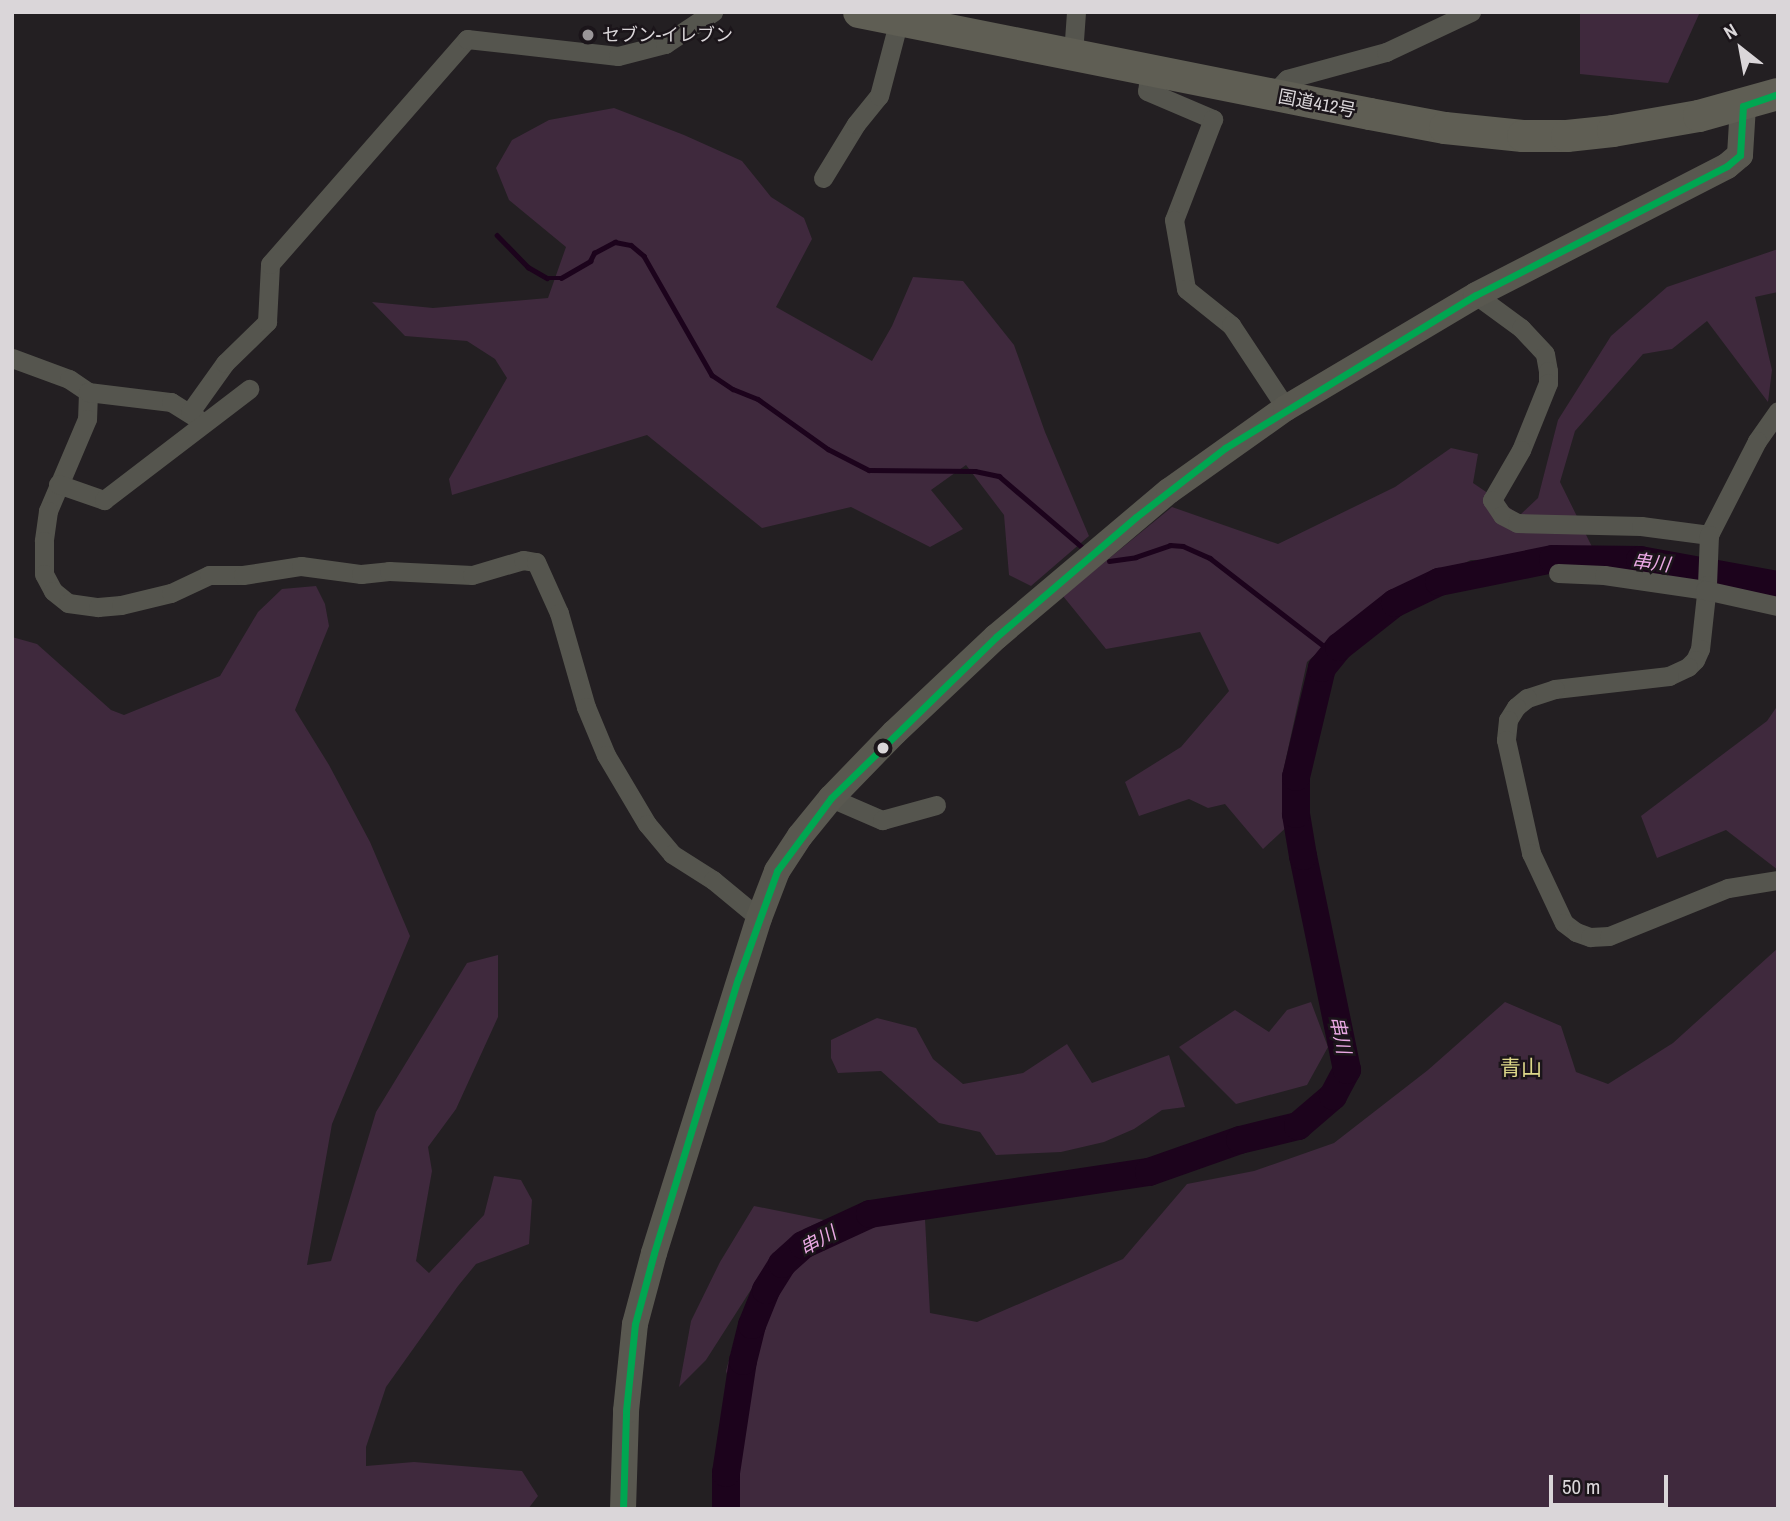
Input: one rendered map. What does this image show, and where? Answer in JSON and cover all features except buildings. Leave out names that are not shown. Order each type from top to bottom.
[{"type":"highway","name":"国道412号","points":[[859,12],[1445,128],[1523,136],[1567,136],[1613,131],[1743,106],[1778,94]]},
{"type":"main road","points":[[623,1509],[626,1411],[635,1324],[654,1253],[759,918],[777,871],[831,798],[996,637],[1136,517],[1225,448],[1286,408],[1476,295],[1727,166],[1740,155],[1743,106]]},
{"type":"street","points":[[197,418],[225,363],[267,322],[270,264],[467,39],[618,56],[665,44],[713,12]]},
{"type":"street","points":[[1073,54],[1076,12]]},
{"type":"street","points":[[1272,95],[1287,79],[1386,52],[1471,12]]},
{"type":"street","points":[[823,178],[856,124],[879,96],[899,20]]},
{"type":"street","points":[[1150,68],[1147,91],[1213,119],[1174,220],[1186,289],[1231,325],[1286,408]]},
{"type":"street","points":[[1476,295],[1521,328],[1545,354],[1548,371],[1548,383],[1521,450],[1493,500],[1502,515],[1517,523],[1641,526],[1709,541]]},
{"type":"street","points":[[12,359],[69,379],[88,392],[172,402],[197,418]]},
{"type":"street","points":[[58,484],[104,500],[197,418],[249,389]]},
{"type":"street","points":[[88,392],[87,419],[48,511],[44,573],[53,592],[68,603],[98,607],[121,605],[171,593],[209,575],[243,575],[301,566],[361,574],[389,571],[472,575],[523,560],[536,562],[559,613],[586,707],[606,755],[647,824],[672,854],[713,880],[759,918]]},
{"type":"street","points":[[1778,411],[1757,441],[1709,541],[1700,649],[1688,667],[1669,676],[1555,690],[1527,698],[1516,706],[1508,720],[1506,740],[1531,853],[1564,923],[1576,932],[1590,937],[1609,936],[1728,888],[1778,880]]},
{"type":"street","points":[[1558,573],[1604,575],[1706,587],[1778,606]]},
{"type":"street","points":[[831,798],[882,820],[936,805]]},
{"type":"shaded area","points":[[1580,12],[1700,12],[1668,83],[1580,74]]},
{"type":"shaded area","points":[[614,108],[742,161],[771,197],[804,218],[812,239],[776,307],[872,361],[892,326],[913,277],[963,281],[1014,345],[1045,432],[1089,536],[1031,586],[1009,575],[1004,515],[966,465],[931,490],[963,529],[930,547],[851,507],[762,528],[647,435],[452,495],[449,479],[507,378],[495,359],[467,341],[405,336],[372,302],[433,308],[548,298],[566,247],[509,200],[496,168],[512,140],[549,120]]},
{"type":"shaded area","points":[[1778,249],[1778,292],[1755,297],[1772,370],[1768,402],[1707,321],[1672,349],[1643,354],[1575,431],[1560,482],[1598,559],[1471,560],[1364,611],[1307,662],[1283,772],[1293,821],[1263,849],[1225,804],[1208,808],[1189,799],[1139,816],[1125,782],[1181,747],[1229,691],[1200,632],[1106,649],[1063,596],[1172,507],[1278,544],[1395,487],[1451,448],[1478,454],[1473,483],[1520,515],[1538,498],[1558,420],[1611,336],[1667,287]]},
{"type":"shaded area","points":[[316,586],[325,604],[329,626],[295,710],[329,765],[370,842],[410,936],[332,1124],[307,1265],[331,1261],[376,1112],[467,963],[498,955],[498,1017],[456,1109],[428,1147],[432,1171],[416,1261],[429,1273],[484,1215],[494,1176],[521,1180],[532,1200],[529,1244],[476,1264],[458,1286],[386,1387],[366,1447],[366,1466],[414,1462],[522,1471],[538,1496],[528,1509],[12,1509],[12,637],[37,644],[111,710],[124,715],[220,676],[258,612],[282,589]]},
{"type":"shaded area","points":[[1778,705],[1778,870],[1726,830],[1657,858],[1641,816],[1767,721]]},
{"type":"shaded area","points":[[1778,948],[1778,1509],[720,1509],[724,1475],[724,1427],[731,1387],[726,1371],[738,1327],[819,1245],[873,1225],[925,1219],[930,1313],[977,1322],[1123,1259],[1187,1184],[1254,1171],[1334,1143],[1428,1070],[1505,1002],[1561,1026],[1576,1072],[1608,1084],[1673,1043]]},
{"type":"shaded area","points":[[1311,1002],[1328,1047],[1307,1085],[1236,1104],[1179,1047],[1235,1010],[1269,1032],[1287,1010]]},
{"type":"shaded area","points":[[877,1018],[916,1028],[933,1059],[963,1084],[1023,1073],[1067,1044],[1092,1083],[1169,1055],[1185,1107],[1162,1110],[1134,1129],[1104,1142],[1061,1152],[996,1155],[980,1132],[939,1123],[881,1071],[838,1073],[831,1058],[831,1040]]},
{"type":"shaded area","points":[[754,1206],[824,1220],[804,1229],[770,1260],[706,1360],[679,1387],[691,1321],[720,1262]]},
{"type":"waterway","points":[[497,235],[528,267],[547,278],[561,278],[590,261],[594,253],[615,242],[631,245],[644,256],[712,375],[733,389],[758,399],[828,449],[869,470],[975,471],[999,476],[1082,547]]},
{"type":"waterway","points":[[1109,561],[1136,557],[1170,545],[1183,546],[1210,558],[1334,654]]},
{"type":"waterway","name":"串川","points":[[726,1509],[726,1473],[743,1361],[752,1325],[766,1290],[782,1264],[803,1245],[870,1214],[1149,1172],[1240,1140],[1298,1126],[1333,1096],[1347,1070],[1303,856],[1296,814],[1296,777],[1322,668],[1339,647],[1395,603],[1439,582],[1553,559],[1640,560],[1778,585]]},
{"type":"transit line","points":[[623,1509],[626,1411],[635,1324],[654,1253],[738,979],[777,871],[831,798],[996,637],[1136,517],[1225,448],[1476,295],[1727,166],[1740,155],[1743,106],[1778,94]]},
{"type":"place","name":"セブン-イレブン","points":[[588,35]]},
{"type":"district","name":"青山","points":[[1521,1068]]}]
